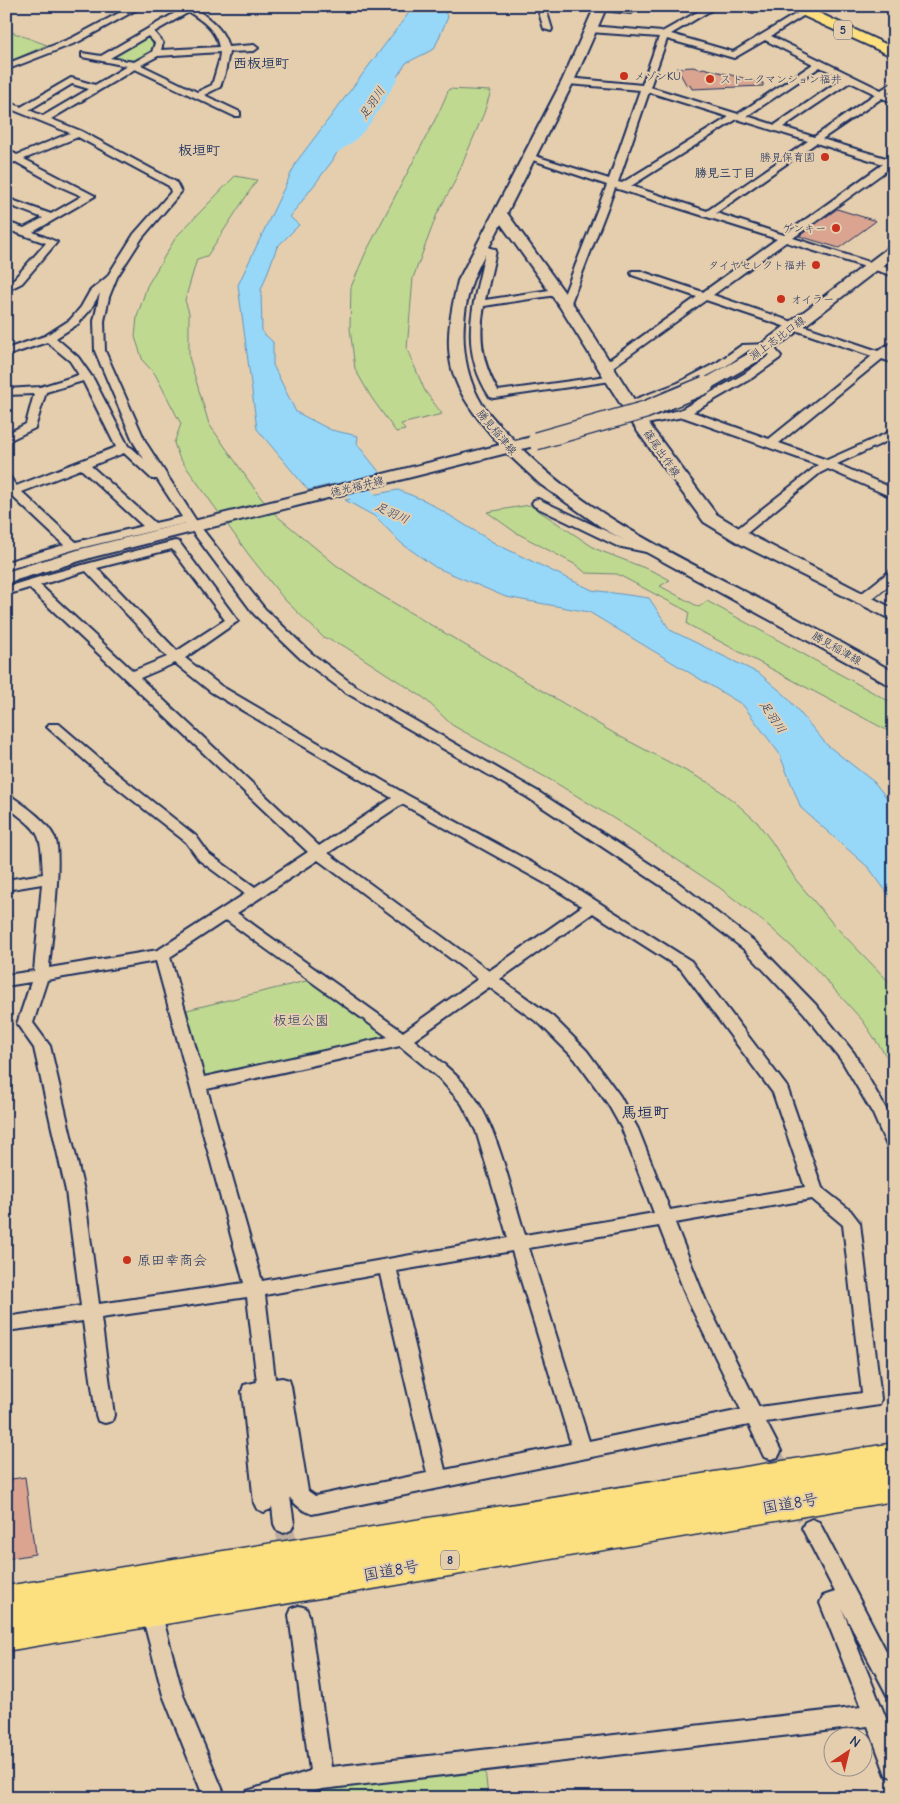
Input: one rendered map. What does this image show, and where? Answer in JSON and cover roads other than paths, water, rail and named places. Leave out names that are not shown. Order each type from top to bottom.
[{"type":"highway","name":"国道8号","points":[[6,1603],[894,1458]]},
{"type":"highway","name":"国道8号","points":[[6,1634],[894,1485]]},
{"type":"main road","name":"勝見稲津線","points":[[601,7],[568,81],[465,280],[459,304],[455,346],[461,375],[474,404],[503,449],[591,513],[651,549],[803,628],[894,680]]},
{"type":"main road","name":"5","points":[[806,8],[894,45]]},
{"type":"main road","name":"5","points":[[806,8],[894,53]]},
{"type":"main road","name":"篠尾出作線","points":[[500,213],[521,239],[561,298],[629,405],[710,518],[737,535],[894,616]]},
{"type":"main road","name":"淵上志比口線","points":[[705,385],[721,377],[768,346],[894,250]]},
{"type":"main road","name":"徳光福井線","points":[[6,578],[87,553],[190,525],[536,441],[645,410],[705,385]]},
{"type":"street","points":[[6,67],[75,40],[139,6]]},
{"type":"street","points":[[541,6],[548,29]]},
{"type":"street","points":[[601,7],[631,10],[637,6]]},
{"type":"street","points":[[478,304],[561,298],[612,184],[664,35],[714,6]]},
{"type":"street","points":[[741,6],[753,9]]},
{"type":"street","points":[[103,58],[191,8],[221,35],[224,67],[216,88],[196,95]]},
{"type":"street","points":[[590,29],[664,35],[734,55],[806,8]]},
{"type":"street","points":[[148,32],[160,43],[156,53]]},
{"type":"street","points":[[764,36],[894,100]]},
{"type":"street","points":[[44,119],[156,53],[254,48]]},
{"type":"street","points":[[84,55],[133,65],[237,114]]},
{"type":"street","points":[[623,187],[820,63]]},
{"type":"street","points":[[776,128],[849,78]]},
{"type":"street","points":[[12,108],[71,81],[96,88]]},
{"type":"street","points":[[568,81],[645,88],[892,161]]},
{"type":"street","points":[[709,214],[894,85]]},
{"type":"street","points":[[12,108],[78,133],[173,184],[176,192],[138,236],[112,277],[104,297],[99,320],[100,351],[140,443],[190,525],[259,611],[306,656],[350,689],[548,804],[671,885],[750,946],[810,1009],[848,1057],[880,1113],[894,1144]]},
{"type":"street","points":[[11,160],[78,133]]},
{"type":"street","points":[[6,152],[11,160],[90,196],[25,232]]},
{"type":"street","points":[[529,157],[894,273]]},
{"type":"street","points":[[481,249],[491,251],[478,304],[475,336],[481,370],[494,395],[610,373],[706,297],[892,161]]},
{"type":"street","points":[[6,201],[51,217]]},
{"type":"street","points":[[6,225],[52,242],[18,281],[6,288]]},
{"type":"street","points":[[636,273],[894,360]]},
{"type":"street","points":[[6,276],[18,281]]},
{"type":"street","points":[[6,353],[49,338],[74,322],[86,308],[94,292],[112,277]]},
{"type":"street","points":[[49,338],[74,359],[86,377],[123,449]]},
{"type":"street","points":[[772,443],[894,344]]},
{"type":"street","points":[[629,405],[682,385],[722,364],[746,347],[768,346],[776,356],[768,364],[684,413],[641,422]]},
{"type":"street","points":[[6,392],[41,390],[86,377]]},
{"type":"street","points":[[6,439],[31,426],[41,390]]},
{"type":"street","points":[[684,413],[827,464],[894,494]]},
{"type":"street","points":[[737,535],[816,470],[890,438]]},
{"type":"street","points":[[10,493],[123,449],[128,450],[152,475],[164,480]]},
{"type":"street","points":[[83,465],[153,528]]},
{"type":"street","points":[[6,480],[10,493],[73,546]]},
{"type":"street","points":[[538,504],[621,543],[651,549]]},
{"type":"street","points":[[6,566],[73,546],[153,528],[190,525]]},
{"type":"street","points":[[6,591],[88,566],[175,545],[232,621],[176,658],[130,678]]},
{"type":"street","points":[[88,566],[176,658],[216,689],[402,798],[554,882],[686,965],[781,1091],[815,1192],[844,1215],[850,1223],[872,1399],[753,1416],[312,1505],[299,1495],[282,1386],[267,1387],[251,1391],[264,1503]]},
{"type":"street","points":[[862,600],[894,574]]},
{"type":"street","points":[[31,583],[318,853],[547,1021],[564,1036],[597,1074],[630,1129],[697,1301],[771,1451]]},
{"type":"street","points":[[54,727],[110,776],[191,839],[204,857],[255,894]]},
{"type":"street","points":[[6,981],[162,955],[402,798]]},
{"type":"street","points":[[6,799],[39,824],[49,840],[50,878],[41,974],[25,1024],[42,1046],[75,1191],[105,1414]]},
{"type":"street","points":[[6,884],[50,878]]},
{"type":"street","points":[[197,1085],[403,1040],[592,906]]},
{"type":"street","points":[[227,913],[403,1040],[445,1074],[468,1100],[484,1131],[583,1451]]},
{"type":"street","points":[[162,955],[255,1288],[284,1524]]},
{"type":"street","points":[[6,1324],[255,1288],[815,1192]]},
{"type":"street","points":[[387,1265],[438,1480]]},
{"type":"street","points":[[812,1528],[894,1688]]},
{"type":"street","points":[[848,1598],[830,1603],[894,1768]]},
{"type":"street","points":[[151,1611],[173,1695],[215,1798]]},
{"type":"street","points":[[299,1615],[322,1779]]},
{"type":"street","points":[[255,1798],[288,1793],[322,1779],[875,1715]]},
{"type":"water","points":[[407,6],[440,6],[448,17],[434,49],[406,63],[383,98],[348,131],[333,160],[290,217],[299,225],[277,247],[261,290],[262,332],[273,342],[273,365],[296,412],[331,430],[358,436],[357,444],[380,473],[308,490],[257,429],[238,285],[297,161],[411,10]]},
{"type":"water","points":[[398,490],[426,501],[496,544],[592,590],[649,598],[670,630],[760,674],[785,695],[827,745],[874,782],[894,807],[894,902],[869,868],[801,808],[779,753],[743,705],[589,612],[506,597],[435,567],[401,543],[376,517],[345,500]]},
{"type":"waterway","name":"足羽川","points":[[313,169],[326,152],[347,137],[365,116],[389,78]]},
{"type":"waterway","name":"足羽川","points":[[315,451],[371,504],[399,516]]},
{"type":"tunnel","points":[[771,1451],[812,1528]]},
{"type":"tunnel","points":[[284,1524],[290,1559]]},
{"type":"place","name":"メゾンKU","points":[[624,76]]},
{"type":"place","name":"ストークマンション福井","points":[[710,79]]},
{"type":"place","name":"勝見保育園","points":[[825,157]]},
{"type":"place","name":"ゲンキー","points":[[836,228]]},
{"type":"place","name":"タイヤセレクト福井","points":[[816,265]]},
{"type":"place","name":"オイラー","points":[[781,299]]},
{"type":"place","name":"原田幸商会","points":[[127,1260]]},
{"type":"district","name":"西板垣町","points":[[261,63]]},
{"type":"district","name":"板垣町","points":[[199,150]]},
{"type":"district","name":"勝見三丁目","points":[[725,173]]},
{"type":"district","name":"馬垣町","points":[[645,1112]]},
{"type":"park label","name":"板垣公園","points":[[301,1020]]}]
